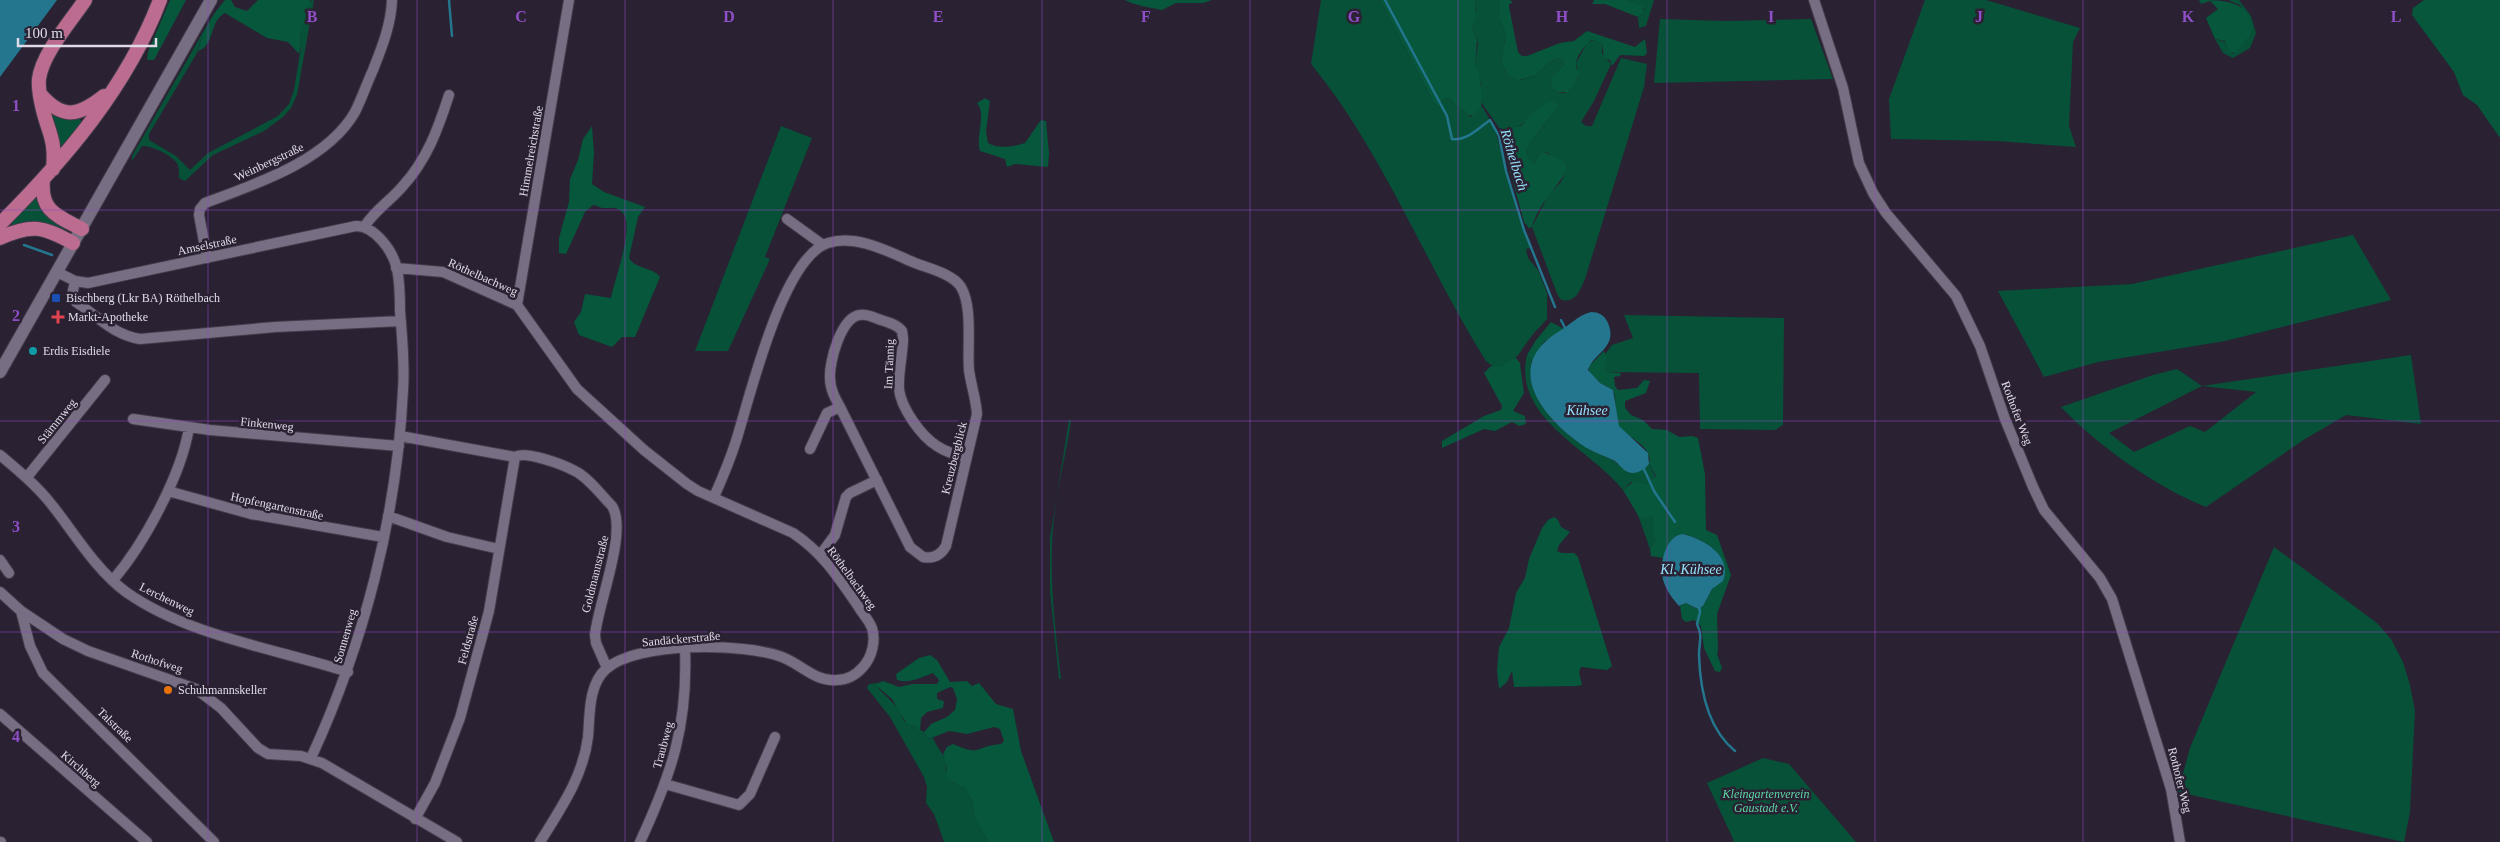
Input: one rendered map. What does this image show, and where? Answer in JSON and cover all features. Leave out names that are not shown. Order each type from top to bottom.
[{"type":"main road","points":[[53,169],[55,152],[53,138],[40,95],[39,77],[47,57],[85,0]]},
{"type":"main road","points":[[0,224],[43,180],[85,131],[115,87],[144,35],[160,0]]},
{"type":"main road","points":[[40,95],[60,112],[76,112],[89,108],[115,87]]},
{"type":"main road","points":[[43,180],[42,192],[47,207],[52,212],[82,229]]},
{"type":"main road","points":[[0,238],[28,227],[41,228],[73,243]]},
{"type":"street","points":[[0,372],[211,0]]},
{"type":"street","name":"Weinbergstraße","points":[[207,258],[199,215],[200,209],[205,203],[316,154],[344,127],[355,112],[383,46],[389,26],[392,0]]},
{"type":"street","name":"Himmelreichstraße","points":[[517,305],[569,0]]},
{"type":"street","name":"Rothofer Weg","points":[[1814,0],[1844,88],[1859,163],[1873,193],[1886,213],[1956,296],[1980,346],[2005,419],[2044,510],[2100,578],[2112,599],[2171,789],[2180,842]]},
{"type":"street","points":[[75,281],[73,299],[114,330],[126,337],[140,339],[275,328],[401,321],[396,268],[376,234],[365,226],[369,218],[401,189],[427,155],[449,95]]},
{"type":"street","points":[[714,497],[735,444],[769,334],[796,275],[813,251],[823,245],[787,219]]},
{"type":"street","name":"Amselstraße","points":[[57,272],[75,281],[88,283],[356,226],[365,226]]},
{"type":"street","name":"Kreuzbergblick","points":[[823,245],[842,240],[867,244],[942,274],[962,288],[966,306],[969,371],[976,409],[975,425],[966,456],[946,546],[942,552],[932,557],[921,557],[910,547],[878,480]]},
{"type":"street","name":"Röthelbachweg","points":[[396,268],[444,272],[517,305],[562,371],[590,403],[687,484],[793,533],[821,554],[871,626],[871,654]]},
{"type":"street","name":"Im Tännig","points":[[878,480],[831,387],[830,372],[834,353],[846,324],[850,319],[861,315],[893,324],[902,331],[899,387],[903,403],[925,436],[933,444],[951,453],[966,456]]},
{"type":"street","name":"Sonnenweg","points":[[311,758],[348,672],[369,599],[388,516],[399,446],[404,389],[401,321]]},
{"type":"street","name":"Stämmweg","points":[[27,477],[106,380]]},
{"type":"street","points":[[810,448],[827,413],[840,407]]},
{"type":"street","name":"Finkenweg","points":[[133,419],[308,440],[399,446]]},
{"type":"street","points":[[114,580],[138,546],[168,491],[180,465],[190,427]]},
{"type":"street","name":"Goldmannstraße","points":[[400,436],[515,457],[527,454],[575,470],[616,512],[617,539],[595,635],[596,644],[607,668]]},
{"type":"street","name":"Lerchenweg","points":[[0,455],[27,477],[114,580],[125,591],[144,603],[178,619],[225,636],[348,672]]},
{"type":"street","name":"Feldstraße","points":[[415,819],[436,784],[460,718],[489,611],[515,457]]},
{"type":"street","points":[[821,554],[835,535],[846,497],[850,493],[878,480]]},
{"type":"street","name":"Hopfengartenstraße","points":[[168,491],[213,505],[284,521],[383,537]]},
{"type":"street","points":[[388,516],[447,536],[499,549]]},
{"type":"street","points":[[0,560],[9,573]]},
{"type":"street","name":"Rothofweg","points":[[0,592],[21,611],[63,639],[88,651],[196,688],[221,708],[258,748],[268,754],[311,758],[457,842]]},
{"type":"street","name":"Talstraße","points":[[21,611],[30,646],[43,672],[214,842]]},
{"type":"street","name":"Sandäckerstraße","points":[[607,668],[640,654],[685,649],[738,648],[760,651],[783,658],[819,678],[837,680],[856,674],[868,661],[871,654]]},
{"type":"street","name":"Traubweg","points":[[640,842],[665,784],[683,722],[685,649]]},
{"type":"street","points":[[540,842],[578,778],[588,738],[594,686],[607,668]]},
{"type":"street","name":"Kirchberg","points":[[0,714],[147,842]]},
{"type":"street","points":[[665,784],[739,805],[750,794],[775,737]]},
{"type":"green space","points":[[170,0],[186,0],[154,60],[147,60],[148,52]]},
{"type":"green space","points":[[225,0],[231,0],[235,7],[247,11],[258,0],[310,0],[300,35],[301,45],[299,54],[288,42],[267,38],[225,13],[216,22],[207,44],[198,51],[208,24]]},
{"type":"green space","points":[[314,0],[297,95],[291,108],[283,117],[264,131],[213,155],[185,181],[179,178],[176,162],[156,149],[142,146],[132,161],[132,156],[206,27],[207,29],[197,53],[149,134],[149,140],[176,156],[190,170],[208,153],[278,116],[289,104],[294,90],[301,47],[300,35],[309,1]]},
{"type":"green space","points":[[1125,0],[1212,0],[1203,3],[1176,3],[1162,10]]},
{"type":"green space","points":[[1321,0],[1380,0],[1434,103],[1441,103],[1444,99],[1450,98],[1457,107],[1464,110],[1471,117],[1482,106],[1495,129],[1517,212],[1531,248],[1526,249],[1528,258],[1538,270],[1547,293],[1547,319],[1533,334],[1516,358],[1506,365],[1494,367],[1486,361],[1361,134],[1311,64]]},
{"type":"green space","points":[[1380,0],[1475,0],[1476,17],[1472,27],[1477,41],[1475,63],[1479,73],[1482,94],[1481,109],[1473,116],[1467,115],[1450,98],[1444,99],[1439,105],[1434,103]]},
{"type":"green space","points":[[1475,0],[1500,0],[1500,21],[1506,34],[1501,61],[1508,76],[1521,80],[1534,76],[1553,60],[1559,58],[1563,60],[1564,65],[1552,76],[1551,85],[1556,92],[1565,93],[1579,77],[1576,63],[1587,43],[1594,40],[1602,43],[1602,53],[1611,64],[1594,101],[1581,122],[1586,126],[1592,126],[1621,58],[1647,64],[1644,87],[1585,279],[1577,295],[1571,300],[1562,300],[1558,296],[1532,227],[1549,194],[1561,182],[1568,167],[1546,152],[1540,153],[1534,164],[1526,153],[1530,143],[1559,105],[1552,102],[1546,105],[1516,127],[1504,149],[1500,129],[1481,102],[1481,84],[1475,63],[1478,43],[1472,27],[1476,11]]},
{"type":"green space","points":[[1500,0],[1510,0],[1513,3],[1509,4],[1509,7],[1518,52],[1522,56],[1527,56],[1560,43],[1574,41],[1587,31],[1635,47],[1645,39],[1647,53],[1644,56],[1620,55],[1612,66],[1610,60],[1604,58],[1602,43],[1592,40],[1584,47],[1576,61],[1580,75],[1568,92],[1556,92],[1551,85],[1552,76],[1564,65],[1563,60],[1559,58],[1553,60],[1534,76],[1519,80],[1508,76],[1501,61],[1506,34],[1500,21]]},
{"type":"green space","points":[[1594,0],[1627,0],[1643,6],[1644,13],[1638,17],[1605,4],[1592,4]]},
{"type":"green space","points":[[1627,0],[1654,0],[1646,26],[1639,28],[1638,17],[1644,13],[1644,8]]},
{"type":"green space","points":[[1925,0],[1986,0],[2080,28],[2073,42],[2069,126],[2076,147],[1997,141],[1891,139],[1889,99]]},
{"type":"green space","points":[[2199,0],[2218,0],[2235,4],[2247,14],[2251,21],[2253,32],[2237,52],[2230,53],[2225,41],[2215,39],[2206,18],[2218,9],[2210,1],[2201,4]]},
{"type":"green space","points":[[2228,0],[2239,0],[2251,16],[2256,33],[2250,48],[2233,58],[2223,53],[2215,39],[2225,42],[2232,54],[2239,49],[2253,32],[2251,24],[2240,5]]},
{"type":"green space","points":[[2424,0],[2500,0],[2500,138],[2477,105],[2463,95],[2454,72],[2412,15],[2413,8]]},
{"type":"green space","points":[[1660,19],[1727,21],[1811,19],[1833,79],[1654,83]]},
{"type":"green space","points":[[985,98],[990,101],[986,131],[988,143],[992,145],[1006,147],[1025,143],[1041,120],[1046,121],[1049,153],[1048,167],[1015,164],[1007,167],[1005,159],[980,151],[981,113],[977,103]]},
{"type":"green space","points":[[1547,102],[1554,102],[1559,105],[1530,143],[1526,153],[1534,164],[1540,153],[1544,152],[1563,161],[1568,168],[1538,212],[1532,227],[1529,228],[1524,222],[1504,149],[1511,139],[1514,128],[1522,125],[1530,115]]},
{"type":"green space","points":[[49,109],[72,119],[79,118],[83,123],[63,147],[60,145]]},
{"type":"green space","points":[[592,126],[594,153],[592,184],[604,192],[645,207],[638,217],[629,258],[635,264],[653,271],[660,277],[635,337],[622,337],[612,347],[579,335],[574,322],[581,312],[585,294],[611,298],[623,253],[627,228],[626,219],[622,212],[615,208],[602,208],[593,205],[585,212],[566,254],[559,253],[559,238],[569,202],[570,179],[578,160],[583,139]]},
{"type":"green space","points":[[781,126],[812,138],[765,257],[770,259],[728,351],[695,351]]},
{"type":"green space","points":[[37,195],[66,230],[44,223],[12,227],[15,219]]},
{"type":"green space","points":[[2353,235],[2391,300],[2225,341],[2098,362],[2044,377],[1998,291],[2132,284]]},
{"type":"green space","points":[[1624,315],[1784,318],[1783,425],[1775,430],[1700,429],[1699,373],[1605,372],[1606,353],[1612,345],[1633,338]]},
{"type":"green space","points":[[1551,322],[1564,329],[1544,342],[1532,361],[1527,355],[1536,340]]},
{"type":"green space","points":[[1604,351],[1607,357],[1605,372],[1621,373],[1620,376],[1614,377],[1615,386],[1618,390],[1637,388],[1644,380],[1650,381],[1646,393],[1625,401],[1625,408],[1631,415],[1643,420],[1652,429],[1667,430],[1679,437],[1692,436],[1698,438],[1705,474],[1706,530],[1717,535],[1731,575],[1717,614],[1717,654],[1722,668],[1720,672],[1715,671],[1704,648],[1701,626],[1694,620],[1686,622],[1682,619],[1680,606],[1686,603],[1697,609],[1703,606],[1712,589],[1724,578],[1722,561],[1713,548],[1683,534],[1672,539],[1663,558],[1651,556],[1650,549],[1656,539],[1654,537],[1654,519],[1651,516],[1643,519],[1639,517],[1623,490],[1634,481],[1648,484],[1656,476],[1649,464],[1648,453],[1645,448],[1618,425],[1613,390],[1600,383],[1589,372],[1589,366]]},
{"type":"green space","points":[[1527,355],[1532,361],[1533,387],[1538,399],[1565,432],[1586,447],[1611,459],[1629,472],[1639,471],[1649,464],[1656,478],[1648,484],[1631,482],[1623,490],[1609,475],[1557,431],[1542,415],[1531,397],[1526,377]]},
{"type":"green space","points":[[2411,355],[2421,424],[2346,415],[2305,439],[2206,507],[2187,499],[2148,477],[2110,451],[2061,407],[2153,375],[2177,369],[2202,386]],"holes":[[[2202,386],[2256,392],[2205,432],[2190,426],[2134,452],[2109,433]]]},
{"type":"green space","points":[[1516,358],[1520,363],[1524,393],[1513,411],[1525,416],[1526,424],[1519,426],[1512,422],[1495,431],[1484,429],[1442,448],[1442,441],[1484,416],[1501,410],[1502,406],[1484,373],[1491,366],[1500,367]]},
{"type":"green space","points":[[1069,420],[1071,420],[1058,488]]},
{"type":"green space","points":[[1056,499],[1052,538],[1052,579],[1061,679],[1059,679],[1050,592],[1050,538]]},
{"type":"green space","points":[[1638,515],[1651,516],[1654,519],[1656,539],[1650,549]]},
{"type":"green space","points":[[1554,517],[1558,520],[1561,527],[1570,532],[1559,545],[1557,551],[1574,553],[1578,557],[1612,666],[1607,670],[1581,667],[1579,672],[1582,685],[1576,686],[1514,687],[1512,671],[1507,682],[1499,689],[1497,671],[1499,647],[1509,628],[1516,593],[1525,578],[1529,559],[1542,528],[1548,520]]},
{"type":"green space","points":[[2274,547],[2377,623],[2391,639],[2403,662],[2415,711],[2410,812],[2404,842],[2178,792],[2190,748]]},
{"type":"green space","points":[[930,655],[937,660],[950,682],[967,681],[972,686],[979,683],[996,704],[1013,709],[1021,751],[1054,842],[989,842],[975,820],[972,801],[965,788],[952,782],[946,774],[947,767],[943,754],[947,747],[953,744],[969,750],[978,750],[1001,744],[1004,741],[1000,729],[994,727],[967,734],[949,731],[929,739],[924,732],[931,724],[947,717],[955,710],[957,699],[953,688],[950,687],[937,693],[937,699],[944,701],[943,708],[927,712],[921,718],[920,731],[914,726],[907,724],[892,699],[877,686],[878,683],[883,681],[899,687],[912,684],[937,684],[939,680],[933,673],[911,681],[897,680],[896,674],[919,658]]},
{"type":"green space","points":[[878,683],[879,689],[899,709],[904,721],[924,732],[929,739],[933,738],[946,762],[946,771],[952,782],[965,788],[972,801],[975,820],[989,842],[944,842],[934,814],[926,803],[927,787],[924,777],[890,717],[867,688],[869,684]]},
{"type":"green space","name":"Kleingartenverein Gaustadt e.V.","points":[[1763,758],[1789,764],[1856,842],[1732,842],[1734,841],[1707,783]]},
{"type":"water","points":[[0,0],[57,0],[0,77]]},
{"type":"water","name":"Kühsee","points":[[1591,312],[1600,314],[1606,319],[1610,330],[1610,337],[1604,349],[1588,370],[1600,383],[1613,390],[1619,426],[1648,453],[1649,464],[1637,472],[1631,473],[1626,471],[1615,461],[1586,447],[1567,434],[1542,406],[1534,391],[1530,376],[1532,360],[1541,346],[1578,318]]},
{"type":"water","name":"Kl. Kühsee","points":[[1683,534],[1707,544],[1720,556],[1724,563],[1723,581],[1712,589],[1703,606],[1698,609],[1686,603],[1679,606],[1668,592],[1662,575],[1662,563],[1669,544],[1677,535]]},
{"type":"waterway","points":[[449,0],[452,36]]},
{"type":"waterway","name":"Röthelbach","points":[[1385,0],[1447,116],[1452,139],[1468,136],[1490,120],[1499,136],[1506,171],[1524,230],[1555,307]]},
{"type":"waterway","points":[[24,245],[52,255]]},
{"type":"waterway","name":"Röthelbach","points":[[1561,320],[1565,328]]},
{"type":"waterway","name":"Röthelbach","points":[[1644,469],[1654,491],[1675,522]]},
{"type":"waterway","name":"Röthelbach","points":[[1699,605],[1700,612],[1697,624],[1700,636],[1699,655],[1703,694],[1718,731],[1725,742],[1735,751]]},
{"type":"place","name":"Bischberg (Lkr BA) Röthelbach","points":[[56,298]]},
{"type":"place","name":"Markt-Apotheke","points":[[58,317]]},
{"type":"place","name":"Erdis Eisdiele","points":[[33,351]]},
{"type":"place","name":"Schuhmannskeller","points":[[168,690]]}]
